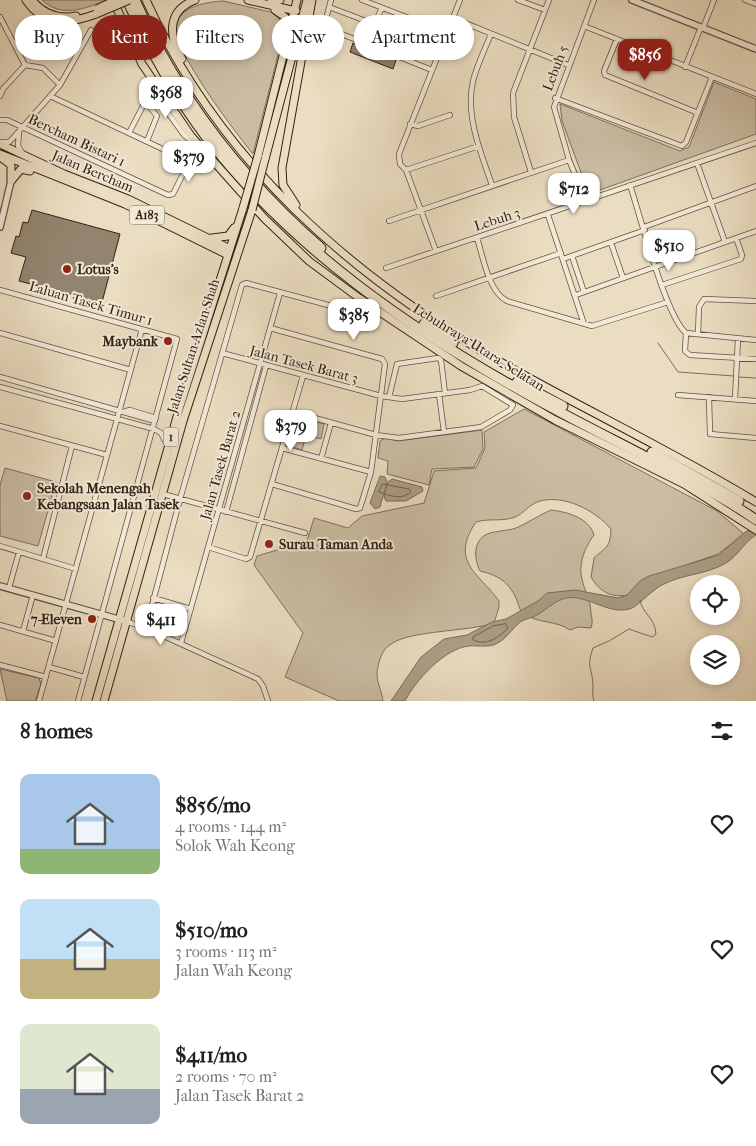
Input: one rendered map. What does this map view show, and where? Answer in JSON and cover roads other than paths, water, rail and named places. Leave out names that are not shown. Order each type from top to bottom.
[{"type":"highway","name":"Lebuhraya Utara–Selatan","points":[[128,0],[156,58],[205,136],[240,178],[276,215],[326,260],[415,325],[483,369],[537,400],[750,511]]},
{"type":"highway","name":"Lebuhraya Utara–Selatan","points":[[135,0],[169,66],[225,151],[282,212],[331,256],[419,321],[480,360],[673,463],[750,511],[756,520]]},
{"type":"main road","points":[[26,0],[38,13],[56,21],[82,20],[114,0],[127,34],[155,86],[204,152],[288,243],[359,298],[461,366],[512,396],[684,484],[750,511]]},
{"type":"main road","points":[[32,0],[49,14],[60,17],[80,16],[128,0]]},
{"type":"main road","points":[[146,0],[171,51],[228,138],[270,186],[330,243],[377,280],[477,348],[544,387],[705,471],[750,511],[756,530]]},
{"type":"main road","points":[[195,0],[183,6],[176,14],[173,20],[172,36],[180,58],[211,114]]},
{"type":"main road","points":[[248,0],[299,5]]},
{"type":"main road","points":[[268,2],[280,0]]},
{"type":"main road","points":[[312,0],[282,176],[283,185],[290,200],[330,243]]},
{"type":"main road","points":[[268,2],[282,15]]},
{"type":"main road","name":"Jalan Sultan Azlan Shah","points":[[262,158],[283,60]]},
{"type":"main road","name":"Jalan Sultan Azlan Shah","points":[[96,701],[163,494],[183,421],[232,268],[290,60]]},
{"type":"main road","points":[[0,149],[14,154],[17,161],[17,173]]},
{"type":"main road","points":[[0,149],[11,165],[11,181]]},
{"type":"main road","name":"Jalan Bercham","points":[[0,149],[24,155],[128,199],[230,252]]},
{"type":"main road","name":"Jalan Bercham","points":[[0,149],[9,158],[125,204],[211,246],[230,252]]},
{"type":"main road","points":[[11,181],[21,169],[64,181]]},
{"type":"main road","points":[[232,268],[230,252],[237,247],[248,209]]},
{"type":"main road","name":"Jalan Sultan Azlan Shah","points":[[104,701],[122,620],[168,448],[239,218],[248,209]]},
{"type":"main road","points":[[164,217],[216,238],[222,238],[232,232],[239,218]]},
{"type":"main road","points":[[211,246],[221,259],[218,288]]},
{"type":"street","points":[[331,0],[324,27],[432,70]]},
{"type":"street","points":[[362,0],[401,15]]},
{"type":"street","points":[[454,15],[460,0]]},
{"type":"street","points":[[518,0],[545,10]]},
{"type":"street","points":[[531,172],[517,131],[513,93],[549,0]]},
{"type":"street","name":"Lebuh 5","points":[[586,201],[569,160],[555,114],[555,98],[594,0]]},
{"type":"street","points":[[632,0],[756,49]]},
{"type":"street","points":[[685,67],[714,0]]},
{"type":"street","points":[[745,0],[756,4]]},
{"type":"street","points":[[329,8],[374,24],[382,8]]},
{"type":"street","points":[[0,17],[25,65]]},
{"type":"street","points":[[584,26],[756,94]]},
{"type":"street","points":[[474,27],[568,65]]},
{"type":"street","points":[[0,149],[21,130],[60,85],[91,30]]},
{"type":"street","points":[[491,34],[473,82],[472,117],[492,186]]},
{"type":"street","points":[[616,39],[604,70],[605,75],[698,113]]},
{"type":"street","points":[[436,60],[399,154],[400,164],[406,170],[436,251]]},
{"type":"street","points":[[25,65],[43,68],[60,85]]},
{"type":"street","points":[[0,93],[25,65]]},
{"type":"street","points":[[555,98],[679,147],[686,142],[712,77]]},
{"type":"street","points":[[50,96],[147,141],[157,116],[145,101]]},
{"type":"street","points":[[129,133],[145,101],[150,98],[158,99],[184,135],[204,152]]},
{"type":"street","points":[[410,124],[418,126],[450,115]]},
{"type":"street","name":"Bercham Bistari 1","points":[[0,120],[7,120],[21,130],[171,195],[188,162],[147,141]]},
{"type":"street","points":[[21,130],[18,146],[24,155]]},
{"type":"street","name":"Lebuh 3","points":[[386,268],[756,143]]},
{"type":"street","points":[[406,170],[479,146]]},
{"type":"street","points":[[389,221],[569,160]]},
{"type":"street","points":[[697,163],[725,242]]},
{"type":"street","points":[[0,227],[11,181]]},
{"type":"street","points":[[630,185],[662,285],[678,325],[686,333],[756,340]]},
{"type":"street","points":[[563,259],[756,186]]},
{"type":"street","points":[[548,214],[584,324]]},
{"type":"street","points":[[576,295],[756,231]]},
{"type":"street","points":[[477,238],[490,278],[498,294],[507,301],[594,326],[668,302]]},
{"type":"street","points":[[662,285],[741,259],[742,255],[736,238]]},
{"type":"street","points":[[611,242],[623,278]]},
{"type":"street","points":[[436,296],[561,253]]},
{"type":"street","points":[[572,256],[584,292]]},
{"type":"street","points":[[146,628],[180,499],[242,285],[246,284],[339,308]]},
{"type":"street","name":"Laluan Tasek Timur 1","points":[[0,290],[177,340],[156,420]]},
{"type":"street","name":"Jalan Tasek Barat 2","points":[[181,643],[280,293]]},
{"type":"street","points":[[698,334],[700,307],[704,299],[756,301]]},
{"type":"street","points":[[270,328],[382,359],[385,364],[371,472],[359,509],[272,484]]},
{"type":"street","points":[[40,701],[142,329]]},
{"type":"street","points":[[0,333],[131,370]]},
{"type":"street","points":[[686,333],[684,346],[687,353],[756,359]]},
{"type":"street","points":[[735,400],[738,339]]},
{"type":"street","name":"Jalan Tasek Barat 3","points":[[222,354],[389,398],[402,399],[470,390],[480,386],[512,402],[511,410],[481,427],[444,432]]},
{"type":"street","points":[[389,398],[396,365],[438,358],[440,360],[445,393]]},
{"type":"street","points":[[226,512],[266,366]]},
{"type":"street","points":[[208,547],[249,558],[303,376]]},
{"type":"street","points":[[0,377],[156,420],[78,701]]},
{"type":"street","points":[[0,387],[154,429],[161,433],[168,448]]},
{"type":"street","points":[[293,412],[376,435],[399,438],[444,432],[438,394]]},
{"type":"street","points":[[678,395],[756,401]]},
{"type":"street","points":[[709,397],[710,434],[756,438]]},
{"type":"street","points":[[321,459],[331,423]]},
{"type":"street","points":[[0,426],[107,455]]},
{"type":"street","points":[[43,559],[72,446]]},
{"type":"street","points":[[282,448],[371,472]]},
{"type":"street","points":[[163,494],[305,534]]},
{"type":"street","points":[[0,546],[76,569]]},
{"type":"street","points":[[10,588],[19,552]]},
{"type":"street","points":[[0,586],[122,620],[181,643],[258,679],[262,683],[268,701]]},
{"type":"street","points":[[23,631],[33,595]]},
{"type":"street","points":[[153,598],[191,609]]},
{"type":"street","points":[[0,625],[56,641]]},
{"type":"street","points":[[0,665],[46,677]]},
{"type":"street","points":[[49,667],[84,677]]},
{"type":"water","points":[[380,476],[385,477],[387,482],[380,507],[375,509],[370,503]]},
{"type":"water","points":[[392,479],[422,487],[423,491],[406,501],[386,501],[384,497],[388,482]]},
{"type":"water","points":[[756,526],[756,535],[726,563],[710,570],[670,581],[658,587],[632,608],[616,610],[582,599],[562,599],[537,615],[520,622],[506,637],[497,643],[489,646],[469,646],[450,653],[423,675],[405,701],[391,701],[421,657],[444,639],[467,635],[492,622],[506,619],[538,601],[547,593],[575,590],[618,598],[627,595],[640,581],[649,576],[719,555],[744,533]]},
{"type":"waterway","points":[[658,343],[678,372],[734,376]]},
{"type":"waterway","points":[[738,377],[756,378]]},
{"type":"waterway","points":[[594,701],[590,664],[593,648],[629,629],[652,637],[656,634],[653,623],[643,609],[640,600]]},
{"type":"place","name":"Lotus's","points":[[67,269]]},
{"type":"place","name":"Maybank","points":[[168,341]]},
{"type":"place","name":"Sekolah Menengah Kebangsaan Jalan Tasek","points":[[27,496]]},
{"type":"place","name":"Surau Taman Anda","points":[[269,544]]},
{"type":"place","name":"7-Eleven","points":[[92,619]]}]
